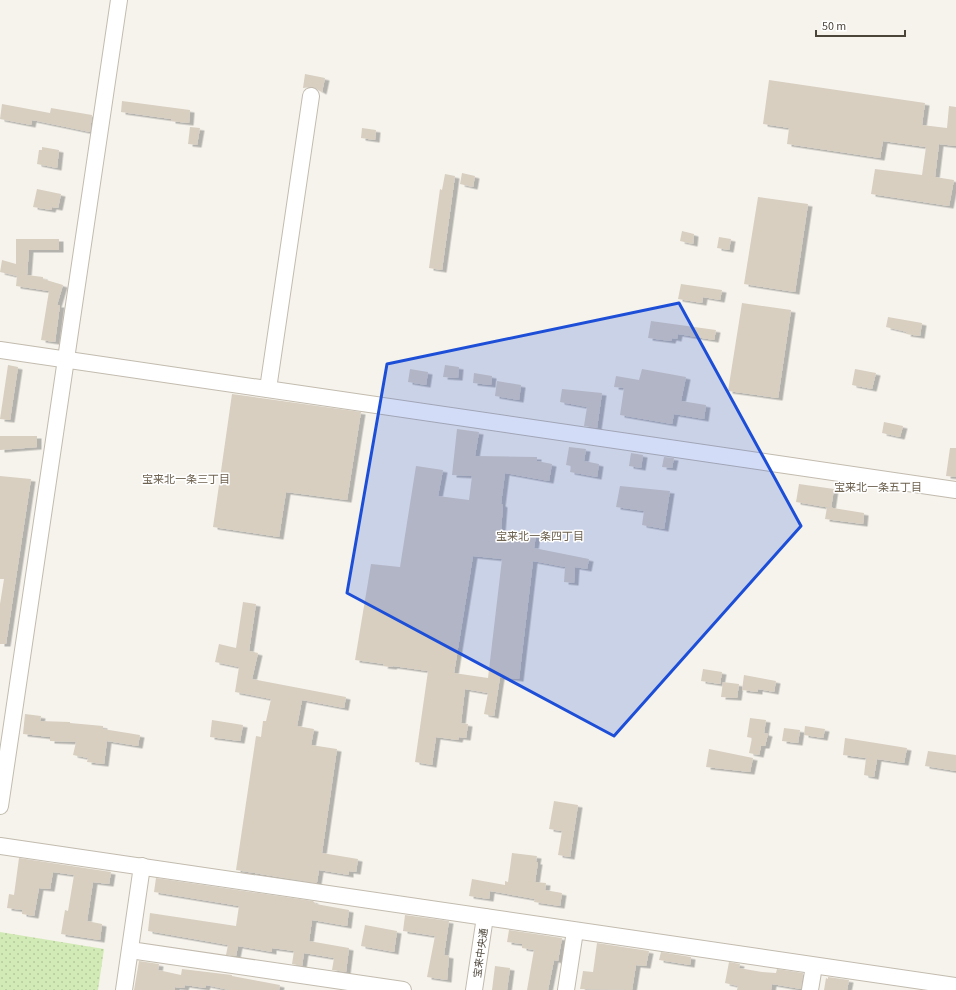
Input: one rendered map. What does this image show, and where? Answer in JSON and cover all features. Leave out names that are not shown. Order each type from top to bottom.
[{"type":"street","points":[[0,806],[120,0]]},
{"type":"street","points":[[268,389],[311,96]]},
{"type":"street","points":[[0,350],[956,490]]},
{"type":"street","points":[[0,846],[814,966],[884,983],[956,986]]},
{"type":"street","points":[[124,990],[142,866]]},
{"type":"street","name":"宝来中央通","points":[[474,990],[485,917]]},
{"type":"street","points":[[566,990],[575,931]]},
{"type":"street","points":[[130,950],[305,983],[403,990]]},
{"type":"street","points":[[810,990],[814,966]]},
{"type":"highlighted area","points":[[679,303],[801,526],[614,736],[347,593],[387,364]]},
{"type":"green space","points":[[0,932],[104,949],[98,990],[0,990]]},
{"type":"building","points":[[305,74],[325,78],[322,92],[313,87],[303,88]]},
{"type":"building","points":[[769,80],[925,103],[922,125],[947,128],[949,106],[956,107],[956,146],[939,144],[935,177],[954,180],[949,206],[871,194],[875,169],[922,175],[926,147],[883,141],[880,158],[787,144],[789,128],[763,124]]},
{"type":"building","points":[[122,101],[190,110],[189,123],[121,112]]},
{"type":"building","points":[[2,104],[50,113],[51,108],[92,115],[90,132],[32,120],[31,125],[0,119]]},
{"type":"building","points":[[190,127],[200,128],[197,145],[188,144]]},
{"type":"building","points":[[362,128],[376,130],[375,140],[361,138]]},
{"type":"building","points":[[42,147],[59,150],[57,168],[37,164],[39,150],[42,150]]},
{"type":"building","points":[[462,173],[475,176],[473,187],[460,184]]},
{"type":"building","points":[[445,174],[455,176],[442,270],[429,268],[440,189],[442,190]]},
{"type":"building","points":[[37,189],[61,194],[58,208],[52,207],[51,210],[33,207]]},
{"type":"building","points":[[758,197],[808,204],[795,292],[744,284]]},
{"type":"building","points":[[682,231],[694,234],[693,244],[680,241]]},
{"type":"building","points":[[719,237],[731,239],[729,250],[717,248]]},
{"type":"building","points":[[16,239],[59,239],[59,250],[29,250],[27,275],[43,277],[43,279],[63,285],[57,305],[60,305],[55,342],[41,340],[49,291],[16,286],[17,276],[0,272],[2,260],[16,264]]},
{"type":"building","points":[[681,284],[722,290],[720,300],[703,297],[702,303],[678,299]]},
{"type":"building","points":[[742,303],[791,310],[778,398],[728,391]]},
{"type":"building","points":[[888,317],[922,323],[920,336],[906,334],[907,332],[886,327]]},
{"type":"building","points":[[651,321],[716,330],[714,340],[678,334],[677,339],[672,338],[671,341],[648,338]]},
{"type":"building","points":[[8,365],[18,367],[10,420],[0,419]]},
{"type":"building","points":[[445,365],[459,367],[458,378],[443,377]]},
{"type":"building","points":[[410,369],[428,372],[426,385],[408,382]]},
{"type":"building","points":[[642,369],[686,377],[681,401],[706,405],[704,419],[674,414],[672,424],[620,415],[624,388],[614,387],[616,376],[639,380]]},
{"type":"building","points":[[855,369],[876,373],[872,389],[852,385]]},
{"type":"building","points":[[474,373],[492,376],[491,385],[473,383]]},
{"type":"building","points":[[497,381],[521,385],[519,400],[495,396]]},
{"type":"building","points":[[562,389],[602,393],[597,428],[584,426],[587,407],[560,402]]},
{"type":"building","points":[[232,394],[361,412],[347,500],[286,492],[279,537],[213,527]]},
{"type":"building","points":[[884,422],[903,426],[900,437],[882,433]]},
{"type":"building","points":[[457,429],[479,432],[475,456],[537,457],[537,461],[552,464],[549,481],[505,473],[501,504],[503,505],[501,531],[536,535],[534,548],[589,559],[587,569],[575,567],[574,583],[564,582],[565,567],[533,561],[519,679],[500,677],[494,716],[484,714],[488,693],[465,689],[461,723],[468,724],[466,738],[459,737],[458,740],[436,737],[432,765],[415,762],[428,671],[383,666],[384,664],[355,660],[371,564],[400,567],[416,466],[443,470],[438,496],[469,500],[472,476],[452,475]],"holes":[[[473,556],[502,559],[488,678],[454,673]]]},
{"type":"building","points":[[0,436],[37,436],[37,447],[0,450]]},
{"type":"building","points":[[569,447],[586,449],[584,461],[599,464],[597,477],[570,472],[571,466],[566,465]]},
{"type":"building","points":[[950,448],[956,448],[956,477],[946,476]]},
{"type":"building","points":[[631,453],[643,455],[641,468],[629,466]]},
{"type":"building","points":[[664,457],[674,458],[672,468],[662,467]]},
{"type":"building","points":[[0,476],[31,479],[6,644],[0,644],[0,604],[4,579],[0,579]]},
{"type":"building","points":[[799,484],[834,489],[831,508],[796,502]]},
{"type":"building","points":[[620,486],[670,491],[664,529],[642,525],[644,511],[616,507]]},
{"type":"building","points":[[827,507],[864,513],[863,524],[825,519]]},
{"type":"building","points":[[243,602],[256,604],[249,651],[258,653],[252,679],[346,697],[344,708],[302,700],[297,726],[314,729],[311,745],[337,749],[322,853],[358,859],[356,872],[349,871],[349,875],[319,870],[317,882],[315,883],[236,870],[256,736],[261,737],[263,721],[266,721],[271,699],[235,692],[239,667],[215,662],[219,644],[236,648]]},
{"type":"building","points":[[703,669],[722,672],[720,684],[701,681]]},
{"type":"building","points":[[744,675],[776,681],[774,692],[758,689],[758,692],[742,690]]},
{"type":"building","points":[[723,682],[739,684],[737,698],[721,697]]},
{"type":"building","points":[[25,714],[41,716],[40,721],[70,722],[103,726],[103,729],[140,735],[138,746],[107,741],[104,764],[87,762],[88,758],[73,755],[76,742],[50,741],[50,737],[23,734]]},
{"type":"building","points":[[750,718],[766,720],[764,733],[768,734],[765,746],[761,746],[759,755],[749,753],[752,738],[747,737]]},
{"type":"building","points":[[212,720],[243,725],[240,741],[210,737]]},
{"type":"building","points":[[805,726],[825,729],[823,738],[804,735]]},
{"type":"building","points":[[784,728],[800,730],[798,743],[782,741]]},
{"type":"building","points":[[845,738],[907,748],[904,763],[877,759],[874,777],[864,775],[866,758],[843,755]]},
{"type":"building","points":[[709,749],[753,758],[750,772],[706,767]]},
{"type":"building","points":[[928,751],[956,755],[956,771],[925,766]]},
{"type":"building","points":[[554,801],[578,805],[570,857],[558,855],[562,831],[549,829]]},
{"type":"building","points":[[512,853],[537,856],[536,862],[538,862],[535,882],[546,883],[545,890],[562,893],[560,906],[534,902],[535,899],[490,891],[489,899],[469,896],[472,879],[505,885],[505,881],[508,882]]},
{"type":"building","points":[[19,858],[111,872],[109,884],[93,882],[87,921],[102,924],[100,940],[61,934],[65,910],[68,911],[74,875],[53,872],[50,889],[39,888],[34,916],[22,914],[22,910],[7,908],[9,894],[14,895]]},
{"type":"building","points":[[156,878],[313,901],[316,904],[349,910],[347,926],[312,920],[309,941],[349,948],[346,972],[332,970],[334,958],[304,953],[302,966],[292,964],[294,951],[272,948],[272,952],[238,946],[236,956],[226,955],[228,945],[148,931],[150,913],[236,926],[239,906],[154,892]]},
{"type":"building","points":[[405,915],[449,921],[444,955],[449,956],[447,980],[427,977],[435,936],[403,931]]},
{"type":"building","points":[[365,925],[397,931],[394,952],[361,946]]},
{"type":"building","points":[[509,930],[562,938],[558,961],[554,960],[548,990],[527,990],[534,950],[522,948],[522,944],[507,942]]},
{"type":"building","points":[[597,943],[649,951],[646,966],[636,965],[632,990],[580,989],[583,971],[593,972]]},
{"type":"building","points":[[661,952],[691,957],[690,965],[659,960]]},
{"type":"building","points":[[139,961],[159,964],[158,970],[181,975],[182,969],[232,975],[280,985],[279,990],[229,990],[206,985],[205,988],[185,985],[184,988],[175,987],[175,990],[134,990]]},
{"type":"building","points":[[729,962],[740,964],[739,968],[762,972],[776,973],[777,969],[803,973],[801,989],[772,984],[771,990],[737,990],[738,986],[725,983]]},
{"type":"building","points":[[495,966],[510,968],[507,990],[492,990]]},
{"type":"building","points":[[828,977],[849,980],[847,990],[824,990],[826,978],[828,979]]},
{"type":"district","name":"宝来北一条三丁目","points":[[186,479]]},
{"type":"district","name":"宝来北一条五丁目","points":[[878,487]]},
{"type":"district","name":"宝来北一条四丁目","points":[[540,536]]}]
